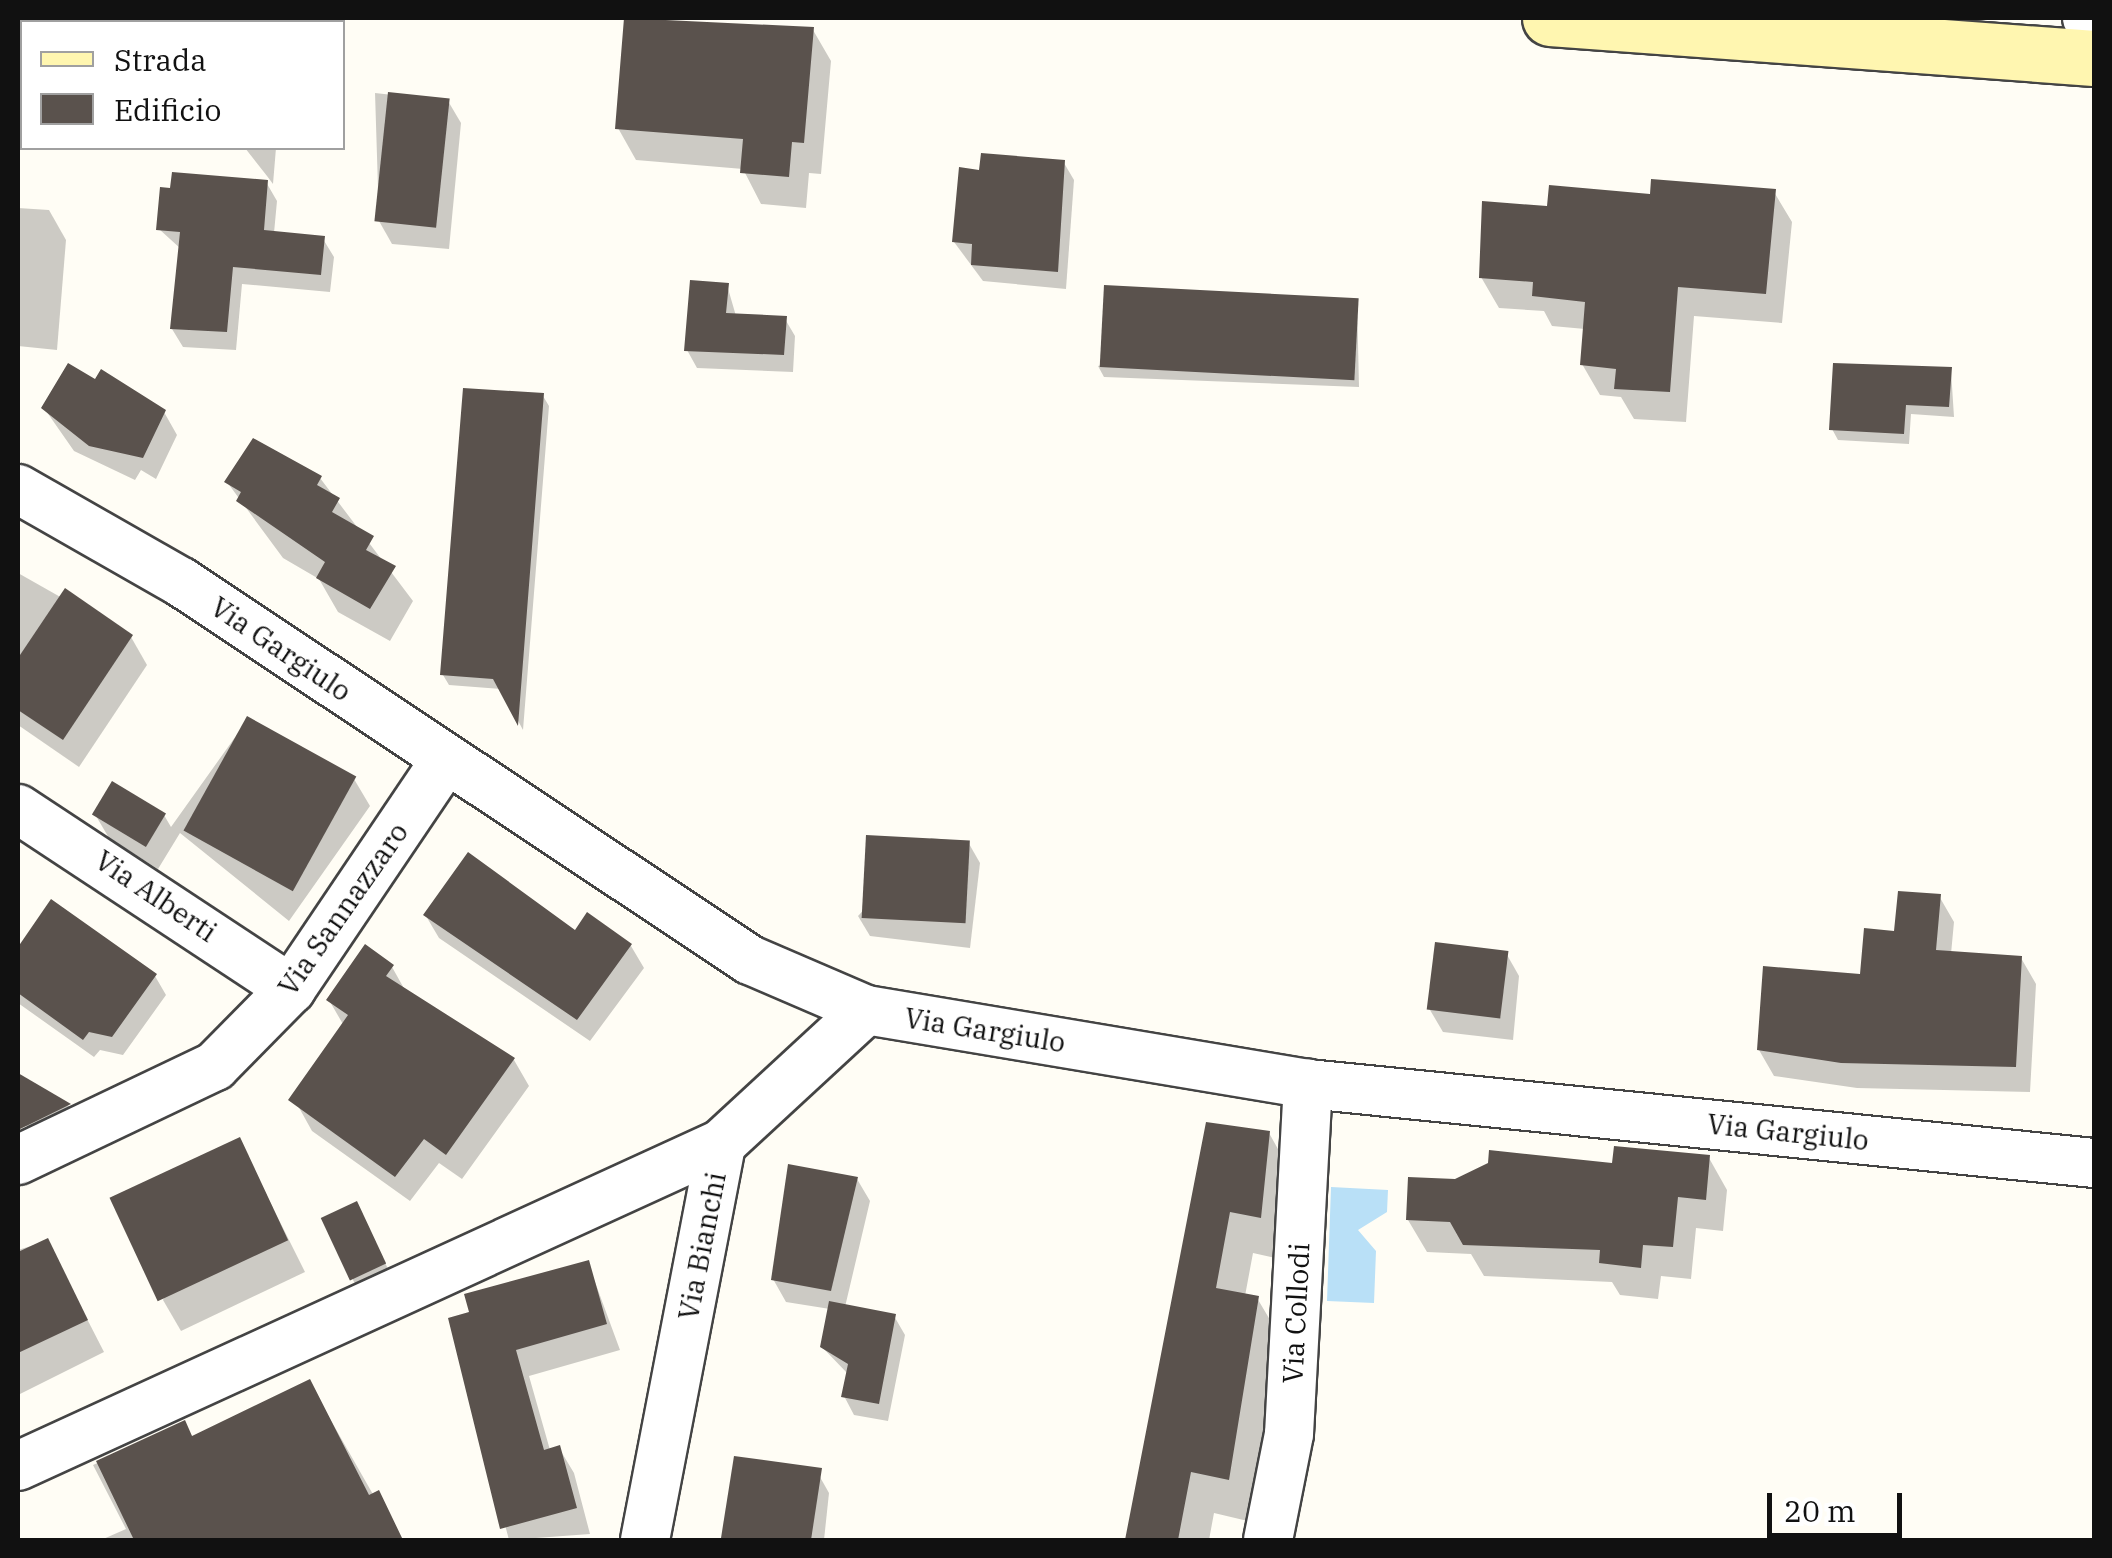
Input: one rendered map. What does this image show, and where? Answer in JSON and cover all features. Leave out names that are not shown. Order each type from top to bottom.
[{"type":"street","points":[[1550,18],[2094,58]]},
{"type":"street","points":[[2087,18],[2094,30]]},
{"type":"street","name":"Via Gargiulo","points":[[18,489],[181,582],[750,960],[866,1010],[1308,1084],[2094,1163]]},
{"type":"street","name":"Via Sannazzaro","points":[[18,1160],[215,1066],[291,989],[446,758]]},
{"type":"street","name":"Via Alberti","points":[[18,809],[291,989]]},
{"type":"street","name":"Via Bianchi","points":[[645,1540],[721,1144],[866,1010]]},
{"type":"street","name":"Via Collodi","points":[[1268,1540],[1289,1434],[1308,1084]]},
{"type":"street","points":[[18,1466],[721,1144]]},
{"type":"water","points":[[1331,1187],[1388,1190],[1387,1212],[1358,1230],[1376,1251],[1374,1303],[1327,1301]]},
{"type":"building","points":[[624,18],[814,27],[804,143],[792,142],[789,177],[740,173],[743,139],[615,129]]},
{"type":"building","points":[[388,92],[450,98],[436,228],[374,221]]},
{"type":"building","points":[[981,153],[1065,160],[1058,272],[971,265],[972,244],[952,242],[959,167],[979,170]]},
{"type":"building","points":[[172,172],[268,180],[264,230],[325,236],[321,275],[233,267],[227,332],[170,329],[180,232],[156,230],[160,187],[170,188]]},
{"type":"building","points":[[1651,179],[1776,189],[1766,294],[1678,287],[1670,392],[1614,389],[1616,369],[1580,365],[1585,302],[1532,296],[1533,282],[1479,278],[1482,201],[1547,206],[1549,185],[1650,194]]},
{"type":"building","points":[[690,280],[729,283],[726,313],[787,316],[784,355],[684,351]]},
{"type":"building","points":[[1104,285],[1359,298],[1354,380],[1100,367]]},
{"type":"building","points":[[68,363],[95,379],[101,369],[166,410],[143,458],[89,446],[41,408]]},
{"type":"building","points":[[1833,363],[1952,367],[1949,407],[1906,405],[1904,434],[1829,430]]},
{"type":"building","points":[[463,388],[544,393],[518,726],[493,679],[440,675]]},
{"type":"building","points":[[253,438],[322,476],[317,485],[340,498],[332,512],[374,536],[366,550],[396,566],[370,609],[316,578],[325,562],[236,501],[241,492],[224,482]]},
{"type":"building","points":[[65,588],[133,635],[63,740],[18,710],[18,658]]},
{"type":"building","points":[[247,716],[356,777],[293,891],[183,831]]},
{"type":"building","points":[[112,781],[166,813],[146,847],[92,814]]},
{"type":"building","points":[[866,835],[970,840],[966,923],[862,918]]},
{"type":"building","points":[[468,852],[575,930],[587,912],[632,944],[577,1020],[423,915]]},
{"type":"building","points":[[1898,891],[1941,894],[1936,950],[2022,956],[2016,1067],[1841,1063],[1757,1050],[1763,966],[1860,974],[1864,928],[1894,931]]},
{"type":"building","points":[[51,899],[157,974],[112,1037],[89,1032],[83,1040],[18,993],[18,947]]},
{"type":"building","points":[[1435,942],[1508,951],[1500,1019],[1427,1009]]},
{"type":"building","points":[[365,944],[394,965],[386,976],[515,1058],[446,1155],[424,1139],[395,1177],[288,1100],[348,1015],[326,1000]]},
{"type":"building","points":[[18,1073],[71,1104],[18,1130]]},
{"type":"building","points":[[1206,1122],[1270,1131],[1261,1218],[1230,1212],[1216,1288],[1259,1296],[1229,1480],[1191,1472],[1178,1540],[1125,1540]]},
{"type":"building","points":[[240,1137],[288,1240],[158,1301],[109,1198]]},
{"type":"building","points":[[1614,1146],[1710,1155],[1706,1200],[1678,1197],[1673,1247],[1643,1245],[1641,1268],[1599,1263],[1600,1250],[1463,1245],[1450,1222],[1406,1220],[1408,1177],[1455,1179],[1488,1163],[1489,1150],[1612,1163]]},
{"type":"building","points":[[788,1164],[858,1177],[831,1291],[771,1280]]},
{"type":"building","points":[[357,1201],[386,1264],[350,1280],[321,1218]]},
{"type":"building","points":[[48,1238],[88,1320],[18,1353],[18,1252]]},
{"type":"building","points":[[589,1260],[607,1324],[516,1350],[544,1450],[560,1445],[577,1508],[500,1529],[448,1318],[469,1312],[464,1294]]},
{"type":"building","points":[[829,1301],[896,1314],[879,1404],[841,1397],[848,1364],[820,1347]]},
{"type":"building","points":[[310,1379],[369,1495],[379,1490],[403,1540],[134,1540],[96,1461],[185,1420],[192,1436]]},
{"type":"building","points":[[734,1456],[822,1468],[811,1540],[721,1538]]}]
